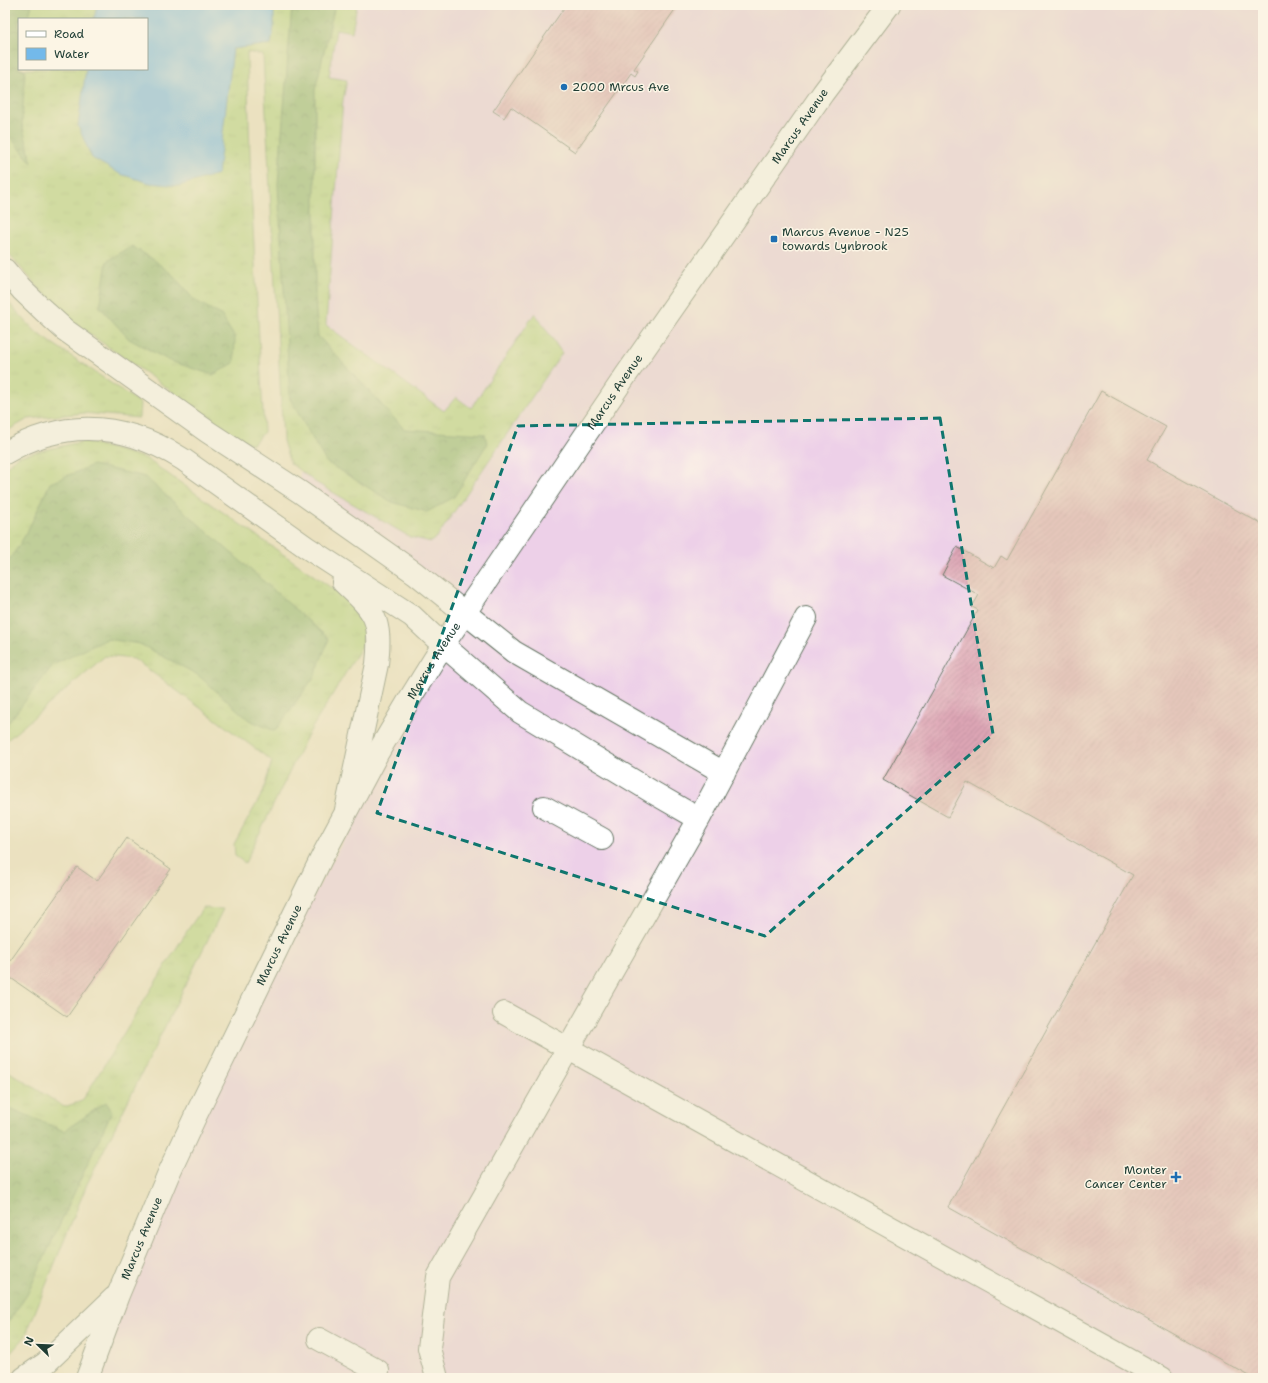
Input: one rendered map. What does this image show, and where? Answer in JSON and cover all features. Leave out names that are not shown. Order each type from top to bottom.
[{"type":"main road","name":"Marcus Avenue","points":[[87,1378],[118,1295],[168,1175],[195,1117],[346,810],[401,714],[443,646],[635,362],[823,93],[889,5]]},
{"type":"main road","points":[[5,270],[22,290],[43,310],[80,341],[208,432],[300,492],[415,573],[514,652],[724,773]]},
{"type":"main road","points":[[5,453],[29,441],[74,429],[104,429],[119,432],[143,438],[170,451],[306,547],[412,616],[443,646],[520,712],[654,793],[699,818]]},
{"type":"main road","points":[[306,547],[364,603],[373,616],[378,629],[379,641],[377,664],[346,810]]},
{"type":"main road","points":[[437,1378],[429,1348],[438,1277],[699,818],[806,618]]},
{"type":"main road","points":[[544,807],[602,839]]},
{"type":"main road","points":[[504,1013],[1162,1378]]},
{"type":"main road","points":[[24,1378],[46,1363],[118,1295]]},
{"type":"main road","points":[[320,1339],[378,1371]]},
{"type":"highlighted area","points":[[940,418],[993,734],[765,936],[377,813],[518,426]]},
{"type":"shaded area","points":[[316,5],[1263,5],[1263,1378],[87,1378],[195,1117],[465,613],[300,492],[296,73]]},
{"type":"green space","points":[[5,5],[357,5],[352,32],[336,29],[329,77],[347,80],[343,100],[326,325],[444,411],[456,397],[471,408],[535,313],[562,353],[437,537],[431,542],[410,537],[315,482],[290,463],[283,441],[263,55],[247,52],[251,189],[264,432],[253,444],[240,439],[64,316],[5,250]]},
{"type":"green space","points":[[5,5],[32,5],[28,18],[18,18],[18,70],[25,70],[22,124],[32,163],[5,131]]},
{"type":"green space","points":[[292,5],[335,5],[315,90],[315,299],[318,336],[404,429],[485,434],[487,444],[454,497],[427,512],[392,502],[326,462],[290,399],[278,184]]},
{"type":"green space","points":[[132,246],[154,260],[174,276],[194,300],[221,315],[235,338],[234,363],[213,375],[170,361],[129,339],[100,307],[107,261]]},
{"type":"green space","points":[[5,299],[36,332],[140,403],[139,418],[84,413],[28,419],[5,432]]},
{"type":"green space","points":[[84,441],[145,458],[346,598],[365,624],[362,646],[307,736],[245,863],[235,856],[234,844],[263,792],[272,761],[134,659],[105,656],[5,742],[5,468],[19,456]]},
{"type":"green space","points":[[93,465],[145,477],[329,639],[314,677],[275,731],[249,720],[198,675],[140,644],[107,639],[53,665],[5,727],[5,565],[25,536],[50,483]]},
{"type":"green space","points":[[203,908],[223,909],[87,1184],[25,1337],[7,1357],[5,1357],[5,1069],[64,1107],[82,1101],[187,931]]},
{"type":"green space","points":[[106,1102],[112,1111],[27,1295],[5,1326],[5,1106],[64,1131]]},
{"type":"water","points":[[97,5],[274,5],[274,27],[271,44],[233,49],[218,174],[179,186],[150,183],[120,174],[92,158],[78,126],[86,70],[148,70],[148,18],[94,18]]},
{"type":"building","name":"2000 Mrcus Ave","points":[[566,5],[678,5],[634,69],[638,71],[635,76],[631,73],[575,152],[511,107],[504,118],[493,111]]},
{"type":"building","points":[[1101,391],[1166,427],[1147,460],[1263,525],[1263,1378],[1253,1378],[948,1207],[1133,875],[967,782],[948,817],[883,780],[978,610],[972,607],[979,595],[942,575],[957,547],[994,568],[1001,556],[1007,560]]},
{"type":"building","points":[[127,838],[171,869],[67,1017],[5,974],[5,968],[77,867],[97,881]]},
{"type":"place","name":"2000 Mrcus Ave","points":[[564,87]]},
{"type":"place","name":"Marcus Avenue - N25 towards Lynbrook","points":[[774,239]]},
{"type":"place","name":"Monter Cancer Center","points":[[1176,1177]]}]
